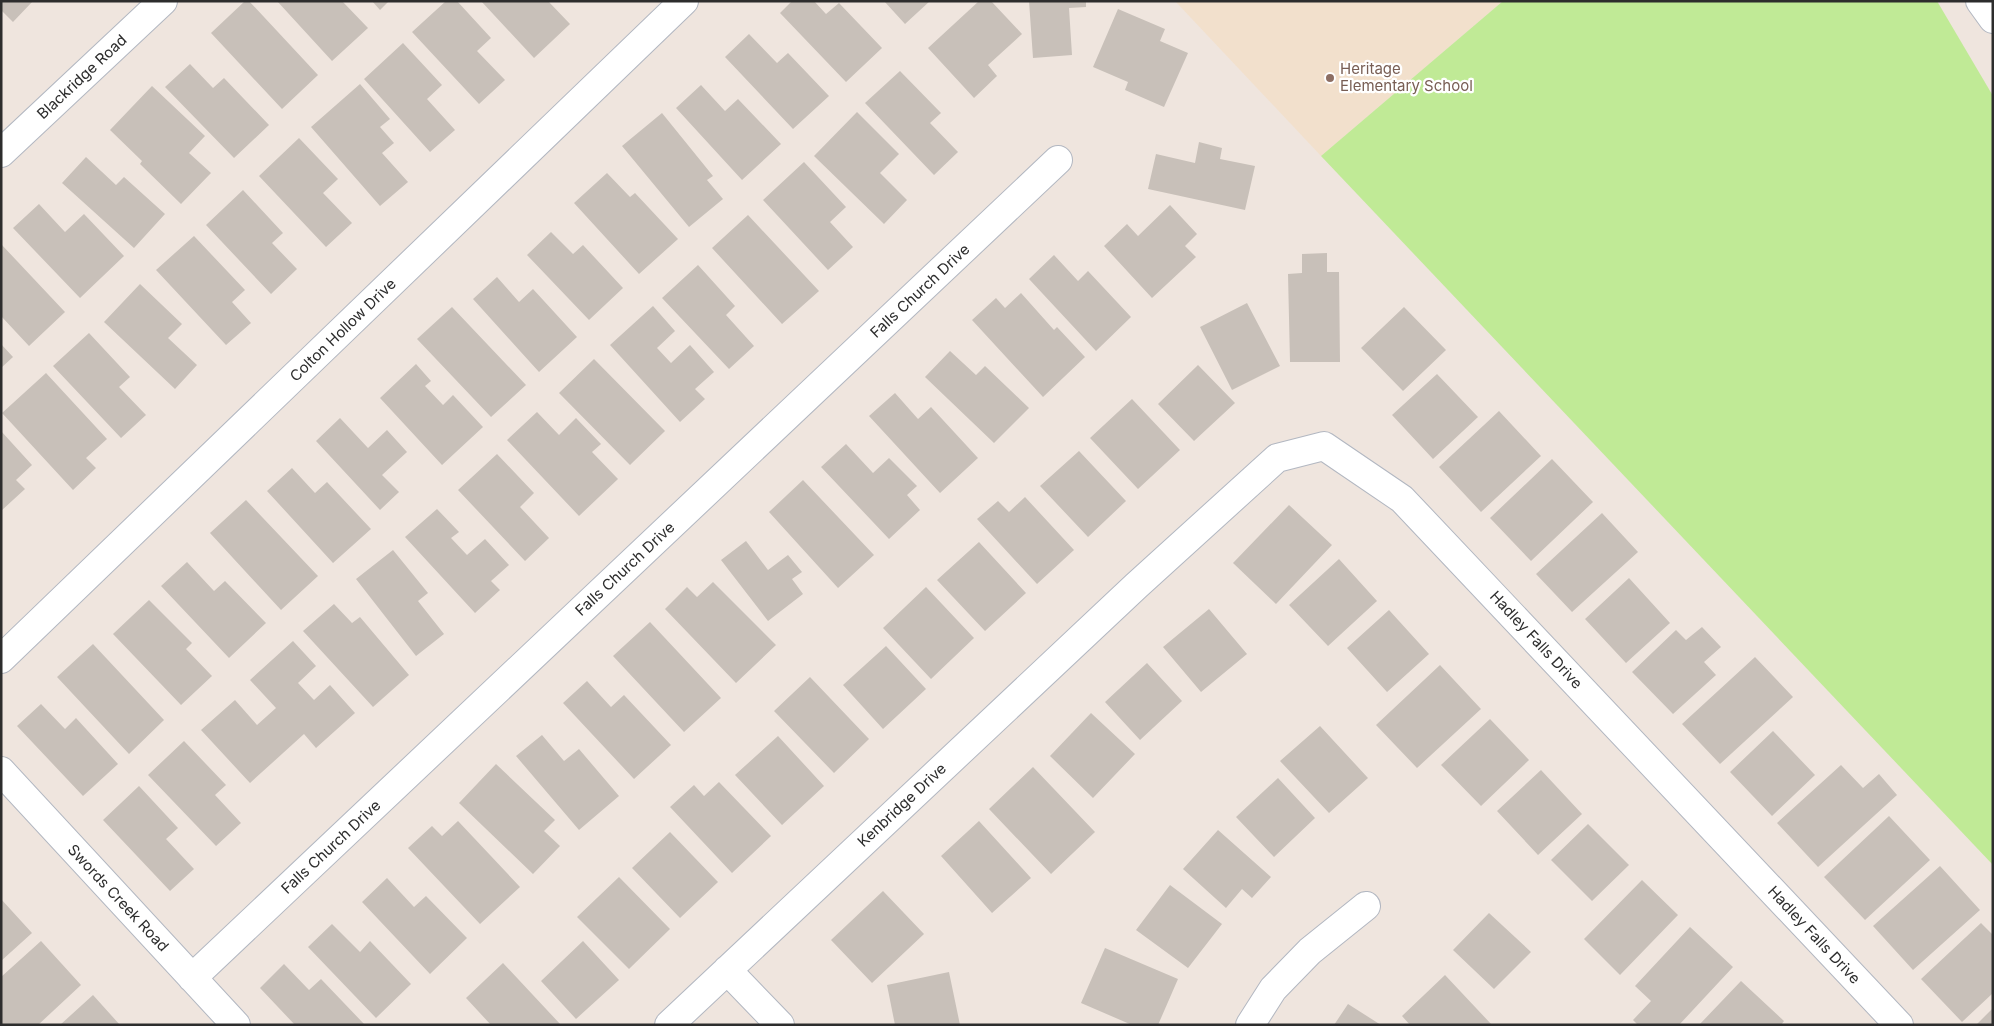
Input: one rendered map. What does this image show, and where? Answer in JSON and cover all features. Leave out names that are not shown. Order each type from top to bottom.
[{"type":"street","name":"Blackridge Road","points":[[1,153],[163,1]]},
{"type":"street","name":"Colton Hollow Drive","points":[[1,659],[684,1]]},
{"type":"street","points":[[1980,1],[1993,19]]},
{"type":"street","name":"Falls Church Drive","points":[[192,978],[1058,160]]},
{"type":"street","name":"Hadley Falls Drive","points":[[1136,586],[1277,458],[1324,446],[1402,498],[1899,1025]]},
{"type":"street","name":"Kenbridge Drive","points":[[669,1025],[1136,586]]},
{"type":"street","name":"Swords Creek Road","points":[[1,771],[236,1025]]},
{"type":"street","points":[[1250,1025],[1273,989],[1310,951],[1366,906]]},
{"type":"street","points":[[727,970],[780,1025]]},
{"type":"shaded area","name":"Heritage Elementary School","points":[[1175,1],[1503,1],[1321,156]]},
{"type":"green space","points":[[1503,1],[1937,1],[1993,96],[1993,865],[1321,156]]},
{"type":"building","points":[[1,1],[33,1],[13,22],[1,10]]},
{"type":"building","points":[[245,1],[249,1],[318,75],[282,109],[211,33]]},
{"type":"building","points":[[277,1],[342,1],[368,28],[332,61]]},
{"type":"building","points":[[372,1],[389,1],[380,10]]},
{"type":"building","points":[[446,1],[457,1],[491,38],[477,51],[505,80],[479,104],[412,32]]},
{"type":"building","points":[[481,1],[548,1],[570,24],[534,58]]},
{"type":"building","points":[[792,1],[814,1],[826,14],[839,3],[882,48],[846,82],[780,13]]},
{"type":"building","points":[[884,1],[930,1],[905,24]]},
{"type":"building","points":[[979,1],[991,1],[1022,34],[988,65],[997,76],[974,98],[928,48]]},
{"type":"building","points":[[1029,1],[1086,1],[1086,7],[1069,8],[1072,55],[1033,58]]},
{"type":"building","points":[[1118,9],[1165,29],[1160,41],[1188,53],[1164,107],[1125,90],[1128,82],[1093,67]]},
{"type":"building","points":[[749,34],[777,63],[788,53],[829,96],[793,129],[725,57]]},
{"type":"building","points":[[403,43],[442,85],[427,99],[455,130],[430,152],[364,79]]},
{"type":"building","points":[[190,64],[213,88],[224,78],[269,125],[234,158],[165,87]]},
{"type":"building","points":[[900,71],[941,113],[930,123],[958,152],[934,175],[865,103]]},
{"type":"building","points":[[360,84],[390,119],[380,127],[394,143],[382,153],[408,182],[380,206],[311,127]]},
{"type":"building","points":[[701,85],[725,111],[738,99],[781,144],[742,180],[676,108]]},
{"type":"building","points":[[152,86],[205,136],[189,153],[211,173],[181,204],[140,164],[142,161],[110,130]]},
{"type":"building","points":[[857,112],[899,154],[880,173],[907,200],[884,224],[814,156]]},
{"type":"building","points":[[662,113],[713,176],[707,180],[723,199],[689,227],[622,146]]},
{"type":"building","points":[[299,138],[338,179],[323,193],[352,223],[326,247],[259,176]]},
{"type":"building","points":[[1199,142],[1222,148],[1220,159],[1255,166],[1245,210],[1148,189],[1156,154],[1195,163]]},
{"type":"building","points":[[86,157],[116,185],[124,177],[165,214],[134,248],[62,183]]},
{"type":"building","points":[[804,162],[846,207],[830,222],[853,247],[828,270],[763,200]]},
{"type":"building","points":[[607,173],[630,197],[635,193],[678,239],[639,274],[574,203]]},
{"type":"building","points":[[243,190],[283,233],[272,243],[297,269],[271,294],[206,225]]},
{"type":"building","points":[[39,204],[65,232],[84,214],[124,256],[80,298],[13,228]]},
{"type":"building","points":[[1170,205],[1197,234],[1185,246],[1196,257],[1152,298],[1104,246],[1127,224],[1138,236]]},
{"type":"building","points":[[748,215],[819,291],[782,324],[712,248]]},
{"type":"building","points":[[551,232],[573,254],[583,245],[623,288],[589,320],[527,255]]},
{"type":"building","points":[[194,236],[245,290],[232,302],[251,323],[226,345],[156,270]]},
{"type":"building","points":[[1,244],[65,312],[29,346],[1,316]]},
{"type":"building","points":[[1327,253],[1327,272],[1339,272],[1340,362],[1290,362],[1288,274],[1302,273],[1302,254]]},
{"type":"building","points":[[1054,255],[1078,281],[1088,271],[1131,317],[1096,351],[1029,279]]},
{"type":"building","points":[[698,265],[735,306],[726,315],[754,346],[729,369],[662,298]]},
{"type":"building","points":[[497,277],[519,302],[533,289],[577,337],[539,372],[473,299]]},
{"type":"building","points":[[140,284],[182,324],[168,338],[197,365],[175,389],[104,322]]},
{"type":"building","points":[[1021,293],[1054,330],[1057,327],[1085,357],[1043,397],[972,320],[996,298],[1005,308]]},
{"type":"building","points":[[1247,303],[1280,366],[1232,390],[1200,327]]},
{"type":"building","points":[[653,306],[675,331],[657,348],[671,363],[690,345],[714,372],[695,389],[705,399],[680,422],[610,345]]},
{"type":"building","points":[[452,307],[526,385],[491,417],[417,339]]},
{"type":"building","points":[[1404,307],[1446,350],[1403,391],[1361,348]]},
{"type":"building","points":[[89,333],[130,377],[119,387],[146,415],[121,438],[53,366]]},
{"type":"building","points":[[1,344],[13,357],[1,368]]},
{"type":"building","points":[[950,351],[976,375],[985,366],[1029,408],[994,443],[925,377]]},
{"type":"building","points":[[594,359],[665,431],[630,465],[559,393]]},
{"type":"building","points":[[416,364],[431,381],[425,386],[443,405],[453,395],[483,427],[442,465],[380,398]]},
{"type":"building","points":[[1198,365],[1235,403],[1194,441],[1158,404]]},
{"type":"building","points":[[46,373],[107,439],[86,458],[96,468],[73,490],[2,413]]},
{"type":"building","points":[[1437,374],[1478,417],[1433,459],[1392,415]]},
{"type":"building","points":[[895,393],[918,419],[931,407],[978,458],[940,493],[869,416]]},
{"type":"building","points":[[1132,399],[1180,450],[1138,489],[1090,438]]},
{"type":"building","points":[[1499,411],[1541,456],[1481,512],[1439,467]]},
{"type":"building","points":[[537,412],[559,435],[576,418],[601,444],[592,452],[618,479],[579,516],[507,440]]},
{"type":"building","points":[[340,418],[368,448],[387,430],[407,452],[382,475],[399,492],[380,510],[316,441]]},
{"type":"building","points":[[1,431],[32,465],[16,480],[25,489],[1,511]]},
{"type":"building","points":[[846,444],[873,473],[889,458],[917,486],[907,495],[920,510],[889,539],[821,467]]},
{"type":"building","points":[[1079,451],[1126,501],[1088,537],[1040,486]]},
{"type":"building","points":[[497,454],[534,493],[520,507],[549,538],[525,561],[458,490]]},
{"type":"building","points":[[1552,459],[1593,502],[1531,561],[1490,518]]},
{"type":"building","points":[[292,468],[315,493],[327,482],[371,529],[333,563],[267,491]]},
{"type":"building","points":[[803,480],[874,555],[838,588],[769,512]]},
{"type":"building","points":[[1025,497],[1074,550],[1037,584],[977,519],[998,501],[1009,512]]},
{"type":"building","points":[[246,500],[318,576],[281,610],[210,533]]},
{"type":"building","points":[[1289,505],[1332,545],[1276,604],[1233,563]]},
{"type":"building","points":[[437,509],[459,532],[451,538],[467,555],[485,539],[509,565],[491,581],[500,590],[475,613],[405,537]]},
{"type":"building","points":[[1602,513],[1638,552],[1572,612],[1536,574]]},
{"type":"building","points":[[746,541],[768,570],[788,555],[802,572],[792,579],[803,594],[768,621],[721,560]]},
{"type":"building","points":[[979,542],[1026,593],[985,631],[937,580]]},
{"type":"building","points":[[393,550],[428,593],[418,601],[444,634],[416,656],[356,579]]},
{"type":"building","points":[[1339,559],[1377,601],[1328,646],[1289,605]]},
{"type":"building","points":[[187,562],[214,591],[225,581],[266,623],[229,658],[161,586]]},
{"type":"building","points":[[1629,578],[1670,623],[1626,663],[1585,619]]},
{"type":"building","points":[[713,582],[776,645],[736,683],[665,609],[687,587],[697,597]]},
{"type":"building","points":[[926,587],[974,638],[931,679],[883,628]]},
{"type":"building","points":[[149,600],[192,643],[186,649],[212,676],[181,705],[113,634]]},
{"type":"building","points":[[334,604],[352,623],[360,617],[409,675],[373,707],[303,631]]},
{"type":"building","points":[[1209,609],[1247,654],[1201,692],[1163,647]]},
{"type":"building","points":[[1389,610],[1429,654],[1387,692],[1347,648]]},
{"type":"building","points":[[650,622],[721,698],[684,732],[613,656]]},
{"type":"building","points":[[1702,627],[1721,647],[1704,662],[1716,675],[1673,714],[1632,672],[1676,630],[1686,640]]},
{"type":"building","points":[[293,641],[316,666],[298,683],[314,700],[330,685],[355,713],[316,748],[304,734],[250,783],[201,730],[235,700],[257,725],[276,708],[250,680]]},
{"type":"building","points":[[93,644],[164,720],[129,754],[57,677]]},
{"type":"building","points":[[886,646],[926,689],[883,729],[843,685]]},
{"type":"building","points":[[1755,657],[1793,697],[1720,764],[1682,724]]},
{"type":"building","points":[[1147,663],[1182,701],[1140,740],[1105,702]]},
{"type":"building","points":[[1440,665],[1481,709],[1417,768],[1376,725]]},
{"type":"building","points":[[810,677],[869,739],[834,773],[774,711]]},
{"type":"building","points":[[587,681],[611,707],[624,695],[671,745],[634,779],[563,703]]},
{"type":"building","points":[[41,704],[65,729],[76,718],[118,764],[83,796],[17,726]]},
{"type":"building","points":[[1091,713],[1135,754],[1093,798],[1050,756]]},
{"type":"building","points":[[1490,719],[1529,760],[1481,806],[1441,765]]},
{"type":"building","points":[[1320,726],[1368,778],[1329,813],[1280,761]]},
{"type":"building","points":[[1773,731],[1815,775],[1772,816],[1730,772]]},
{"type":"building","points":[[542,735],[564,761],[579,749],[619,796],[579,830],[516,756]]},
{"type":"building","points":[[778,736],[824,786],[782,825],[735,775]]},
{"type":"building","points":[[184,741],[226,785],[215,795],[241,823],[216,846],[148,775]]},
{"type":"building","points":[[496,764],[555,820],[544,831],[560,846],[533,874],[459,803]]},
{"type":"building","points":[[1841,765],[1863,788],[1879,774],[1897,795],[1818,867],[1777,823]]},
{"type":"building","points":[[1033,767],[1095,832],[1051,874],[989,809]]},
{"type":"building","points":[[1541,770],[1582,814],[1538,855],[1497,811]]},
{"type":"building","points":[[1278,778],[1315,818],[1274,857],[1236,817]]},
{"type":"building","points":[[719,782],[771,836],[732,873],[670,807],[694,785],[704,796]]},
{"type":"building","points":[[139,786],[178,828],[166,839],[194,869],[170,891],[103,820]]},
{"type":"building","points":[[1889,816],[1930,860],[1865,920],[1824,877]]},
{"type":"building","points":[[458,821],[520,887],[480,924],[408,848],[432,826],[442,836]]},
{"type":"building","points":[[979,821],[1031,878],[992,913],[941,856]]},
{"type":"building","points":[[1588,824],[1629,865],[1592,901],[1551,860]]},
{"type":"building","points":[[1218,830],[1271,877],[1252,898],[1242,889],[1226,908],[1183,869]]},
{"type":"building","points":[[670,832],[718,882],[680,918],[632,868]]},
{"type":"building","points":[[1940,866],[1980,910],[1913,970],[1873,926]]},
{"type":"building","points":[[619,877],[670,929],[629,969],[577,917]]},
{"type":"building","points":[[387,878],[414,907],[426,896],[467,938],[430,974],[362,902]]},
{"type":"building","points":[[1642,880],[1678,915],[1620,975],[1584,939]]},
{"type":"building","points":[[1170,885],[1222,924],[1188,968],[1136,930]]},
{"type":"building","points":[[883,891],[924,934],[872,983],[831,940]]},
{"type":"building","points":[[1,899],[32,933],[1,961]]},
{"type":"building","points":[[1489,913],[1531,952],[1494,989],[1453,950]]},
{"type":"building","points":[[1981,923],[1993,935],[1993,993],[1962,1022],[1921,979]]},
{"type":"building","points":[[332,924],[360,952],[370,941],[411,984],[376,1018],[308,947]]},
{"type":"building","points":[[1690,927],[1733,967],[1679,1025],[1638,1025],[1633,1020],[1651,1001],[1635,986]]},
{"type":"building","points":[[41,941],[81,985],[38,1025],[1,1025],[1,977]]},
{"type":"building","points":[[583,941],[619,980],[576,1019],[541,981]]},
{"type":"building","points":[[1105,948],[1178,979],[1158,1025],[1132,1025],[1081,1003]]},
{"type":"building","points":[[503,963],[561,1025],[491,1025],[466,998]]},
{"type":"building","points":[[284,964],[309,990],[321,979],[365,1025],[295,1025],[260,988]]},
{"type":"building","points":[[949,972],[960,1025],[895,1025],[887,985]]},
{"type":"building","points":[[1445,975],[1492,1025],[1410,1025],[1402,1016]]},
{"type":"building","points":[[1741,981],[1784,1021],[1781,1025],[1699,1025]]},
{"type":"building","points":[[93,995],[120,1025],[60,1025]]},
{"type":"building","points":[[1348,1004],[1381,1025],[1334,1025]]},
{"type":"building","points":[[1993,1008],[1993,1025],[1976,1025]]},
{"type":"place","name":"Heritage Elementary School","points":[[1330,78]]}]
